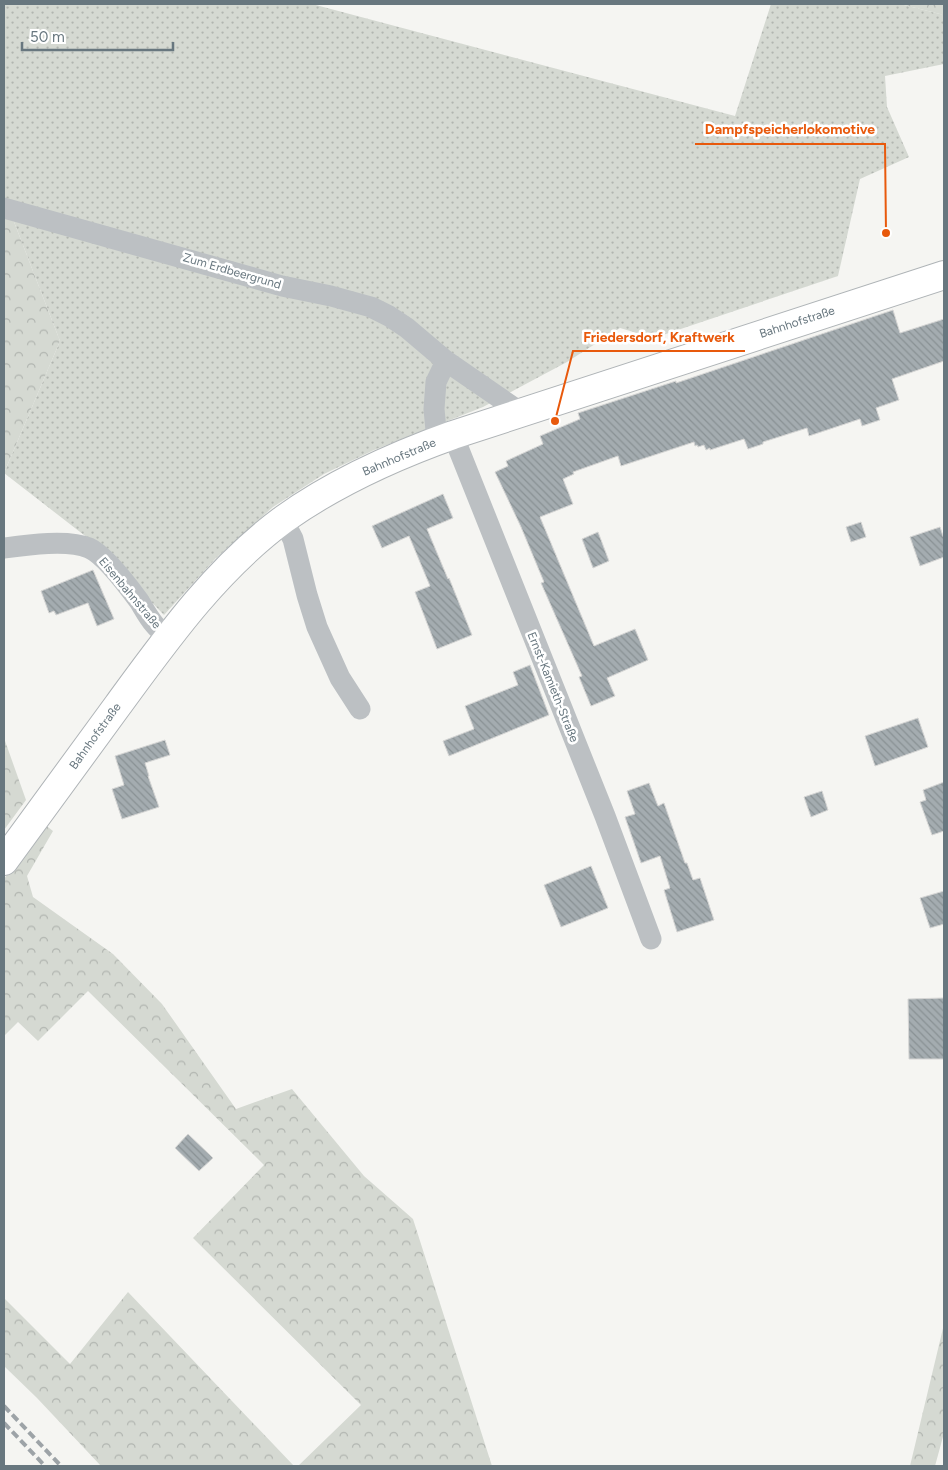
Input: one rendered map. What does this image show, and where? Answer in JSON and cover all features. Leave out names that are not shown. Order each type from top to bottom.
[{"type":"main road","name":"Bahnhofstraße","points":[[4,861],[168,637],[203,595],[237,559],[283,520],[330,489],[355,476],[445,438],[944,274]]},
{"type":"street","name":"Zum Erdbeergrund","points":[[4,208],[282,286],[331,296],[371,307],[407,328],[446,360],[520,412]]},
{"type":"street","points":[[445,438],[434,409],[436,382],[446,360]]},
{"type":"street","name":"Ernst-Kamieth-Straße","points":[[445,438],[605,816],[651,939]]},
{"type":"street","points":[[283,520],[293,539],[317,627],[340,678],[360,709]]},
{"type":"street","name":"Eisenbahnstraße","points":[[4,548],[69,544],[88,548],[103,558],[138,600],[153,623],[168,637]]},
{"type":"green space","points":[[4,4],[312,4],[735,116],[771,4],[900,4],[944,15],[944,64],[885,76],[887,107],[909,157],[860,179],[838,276],[654,338],[620,328],[567,362],[483,407],[374,450],[324,474],[273,507],[216,558],[164,615],[93,542],[4,473],[60,341],[4,196]]},
{"type":"green space","points":[[900,4],[944,4],[944,15]]},
{"type":"green space","points":[[4,196],[60,341],[4,473]]},
{"type":"green space","points":[[4,738],[26,800],[4,830]]},
{"type":"green space","points":[[44,824],[53,831],[27,876],[33,897],[113,954],[162,1004],[236,1109],[292,1089],[364,1176],[413,1219],[492,1466],[298,1466],[361,1405],[193,1238],[264,1165],[88,991],[38,1041],[18,1022],[4,1036],[4,879]]},
{"type":"green space","points":[[128,1292],[294,1466],[101,1466],[4,1366],[4,1298],[70,1364]]},
{"type":"green space","points":[[944,1324],[944,1433],[935,1466],[910,1466]]},
{"type":"building","points":[[893,310],[900,333],[944,319],[944,361],[892,379],[899,400],[876,408],[880,420],[862,426],[860,419],[809,436],[807,428],[763,442],[763,444],[748,449],[744,439],[710,450],[710,448],[706,450],[704,445],[695,446],[694,442],[621,466],[618,456],[573,472],[574,474],[563,479],[573,504],[540,517],[594,646],[635,629],[648,660],[607,678],[615,696],[591,706],[579,677],[582,676],[541,583],[544,582],[495,472],[508,466],[506,461],[543,444],[540,436],[580,419],[578,413],[676,381],[676,383]]},
{"type":"building","points":[[443,494],[453,518],[427,529],[472,635],[437,649],[415,592],[430,586],[409,536],[382,548],[372,526]]},
{"type":"building","points":[[861,522],[866,537],[851,542],[846,527]]},
{"type":"building","points":[[940,527],[944,539],[944,557],[920,566],[910,537]]},
{"type":"building","points":[[598,532],[609,561],[593,568],[582,539]]},
{"type":"building","points":[[93,570],[114,619],[97,626],[88,603],[56,615],[54,611],[49,613],[41,591]]},
{"type":"building","points":[[530,665],[549,715],[449,756],[443,741],[474,729],[465,706],[518,685],[513,672]]},
{"type":"building","points":[[918,718],[928,747],[875,766],[865,736]]},
{"type":"building","points":[[165,740],[170,755],[145,763],[159,807],[122,819],[112,789],[124,785],[115,756]]},
{"type":"building","points":[[944,782],[944,831],[932,835],[920,802],[926,800],[923,790]]},
{"type":"building","points":[[649,783],[658,806],[664,803],[693,880],[700,878],[714,920],[677,932],[664,890],[670,888],[660,856],[641,863],[625,817],[635,814],[627,791]]},
{"type":"building","points":[[822,791],[828,810],[811,817],[804,797]]},
{"type":"building","points":[[591,866],[608,908],[561,927],[544,885]]},
{"type":"building","points":[[944,891],[944,924],[930,928],[920,898]]},
{"type":"building","points":[[944,998],[944,1059],[909,1059],[908,999]]},
{"type":"building","points":[[188,1134],[213,1158],[199,1171],[175,1148]]},
{"type":"railway","points":[[4,1406],[61,1466]]},
{"type":"railway","points":[[4,1423],[45,1466]]},
{"type":"place","name":"Dampfspeicherlokomotive","points":[[886,233]]},
{"type":"place","name":"Friedersdorf, Kraftwerk","points":[[555,421]]}]
